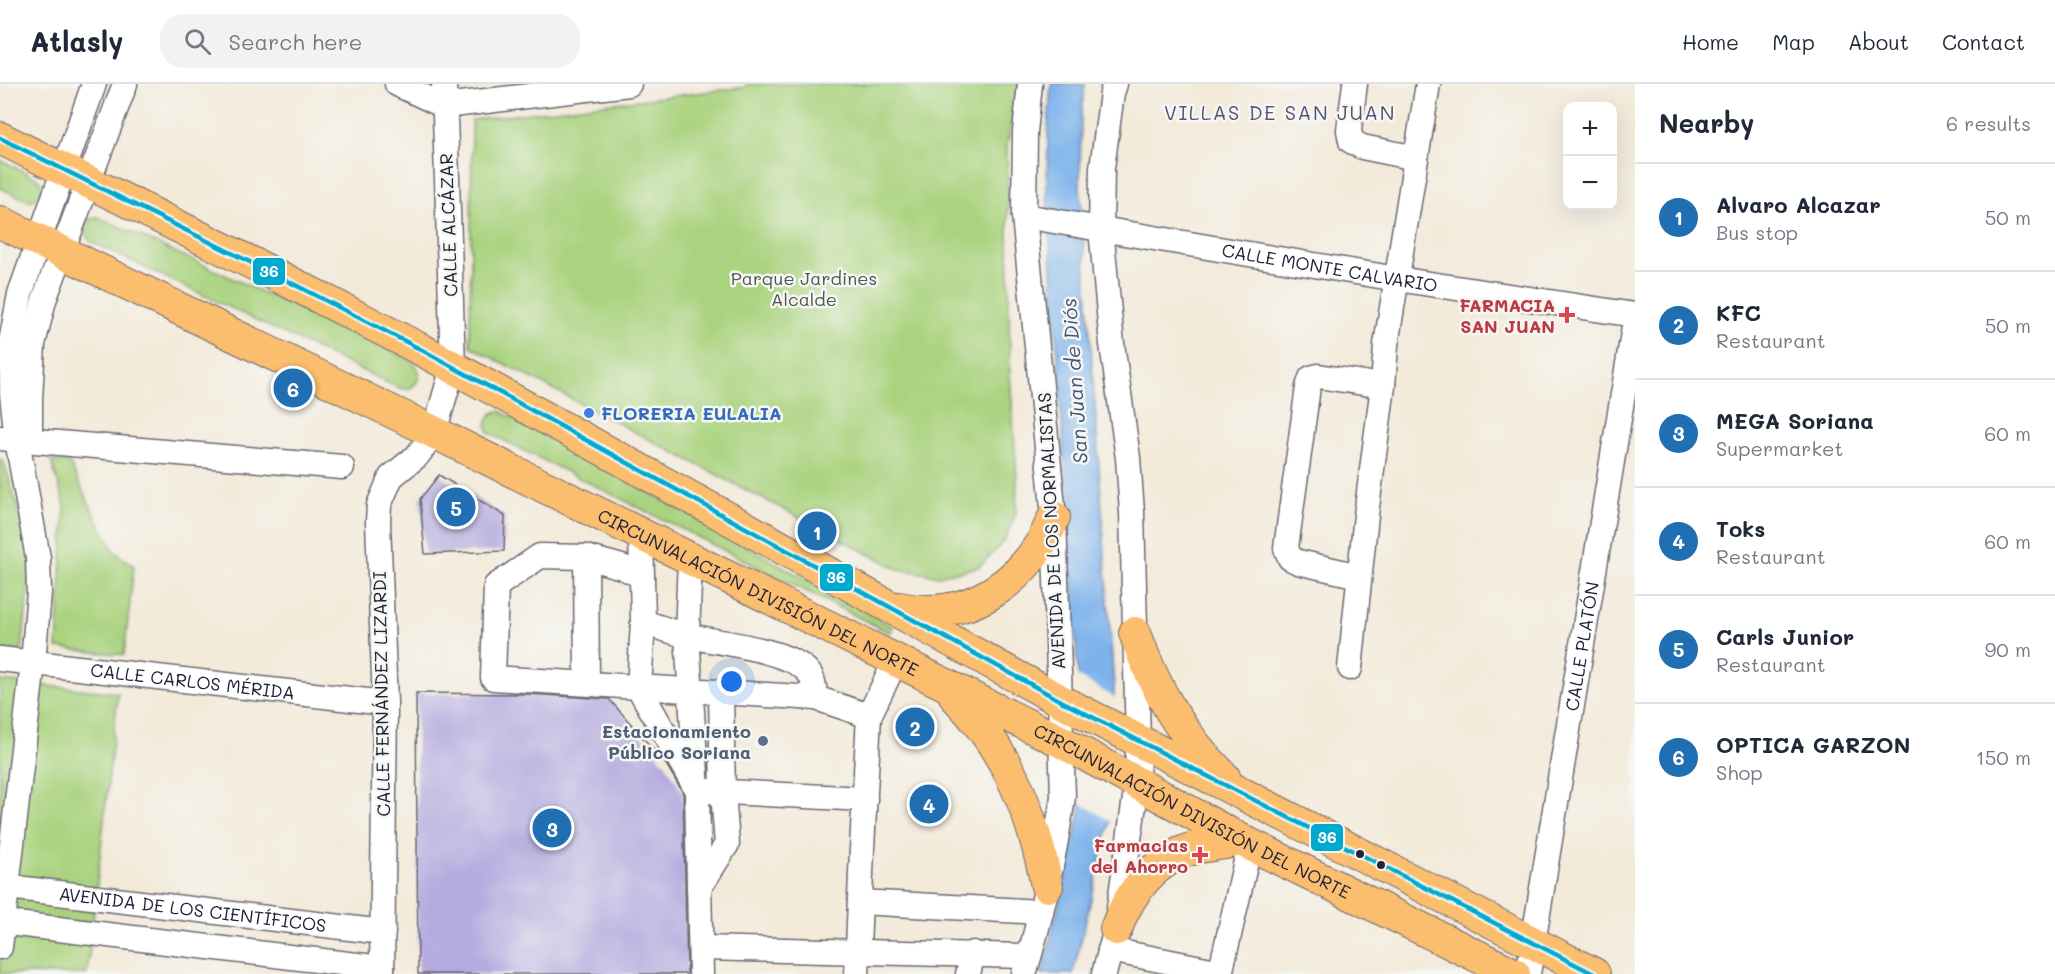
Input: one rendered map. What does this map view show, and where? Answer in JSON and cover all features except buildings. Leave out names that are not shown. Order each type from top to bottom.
[{"type":"main road","name":"CIRCUNVALACIÓN DIVISIÓN DEL NORTE","points":[[0,138],[274,274],[453,367],[1064,703],[1594,974]]},
{"type":"main road","name":"CIRCUNVALACIÓN DIVISIÓN DEL NORTE","points":[[0,222],[945,684],[1065,744],[1246,842],[1514,974]]},
{"type":"main road","points":[[887,606],[906,610],[943,610],[961,606],[996,591],[1011,580],[1031,559],[1047,535],[1054,517]]},
{"type":"main road","points":[[1135,633],[1161,696],[1179,725],[1200,752],[1250,799]]},
{"type":"main road","points":[[945,684],[985,731],[1016,784],[1034,828],[1040,851],[1044,899]]},
{"type":"main road","points":[[1113,940],[1122,911],[1132,894],[1159,866],[1193,849],[1246,842]]},
{"type":"street","points":[[76,176],[94,84]]},
{"type":"street","points":[[0,947],[3,887],[33,663],[39,592],[38,558],[16,440],[30,399],[33,344],[44,300],[50,246],[76,176],[125,84]]},
{"type":"street","points":[[397,84],[444,95],[629,84]]},
{"type":"street","name":"AVENIDA DE LOS NORMALISTAS","points":[[1027,965],[1057,840],[1063,797],[1065,744],[1054,517],[1025,132],[1030,84]]},
{"type":"street","points":[[1104,974],[1113,940],[1133,782],[1135,633],[1132,512],[1128,458],[1095,228],[1115,84]]},
{"type":"street","points":[[1355,84],[1349,130],[1352,141],[1362,147],[1416,158]]},
{"type":"street","points":[[1350,668],[1386,345],[1428,84]]},
{"type":"street","name":"CALLE ALCÁZAR","points":[[434,433],[453,367],[444,95]]},
{"type":"street","name":"CALLE MONTE CALVARIO","points":[[1031,217],[1397,279],[1635,315]]},
{"type":"street","name":"CALLE PLATÓN","points":[[1528,974],[1635,321]]},
{"type":"street","points":[[1359,576],[1298,562],[1290,558],[1286,548],[1311,378],[1318,376],[1383,386]]},
{"type":"street","name":"CALLE FERNÁNDEZ LIZARDI","points":[[382,971],[385,703],[378,522],[380,505],[391,477],[417,456],[434,433]]},
{"type":"street","points":[[16,440],[342,467]]},
{"type":"street","points":[[641,534],[643,622],[639,687],[697,790]]},
{"type":"street","points":[[642,576],[622,567],[586,557],[540,556],[496,586],[493,678],[816,698],[869,716]]},
{"type":"street","points":[[586,557],[587,683]]},
{"type":"street","points":[[690,558],[687,636],[697,790],[701,974]]},
{"type":"street","points":[[643,622],[687,636],[765,651],[799,664],[808,672],[813,682],[816,698]]},
{"type":"street","name":"CALLE CARLOS MÉRIDA","points":[[0,659],[385,703]]},
{"type":"street","points":[[858,963],[869,716],[896,660]]},
{"type":"street","points":[[699,888],[727,844],[723,793],[721,693]]},
{"type":"street","points":[[697,790],[865,799]]},
{"type":"street","points":[[1113,940],[1220,973],[1246,842]]},
{"type":"street","name":"AVENIDA DE LOS CIENTÍFICOS","points":[[3,887],[383,932]]},
{"type":"street","points":[[860,902],[1044,899]]},
{"type":"street","name":"AVENIDA DE LOS CIENTÍFICOS","points":[[1,922],[382,971]]},
{"type":"street","points":[[702,948],[858,963],[1027,965]]},
{"type":"green space","name":"Parque Jardines Alcalde","points":[[746,84],[1020,84],[1007,144],[1010,374],[1017,479],[1016,513],[1004,541],[979,567],[938,576],[898,569],[470,346],[472,120],[746,87]]},
{"type":"green space","points":[[0,160],[39,179],[43,190],[40,197],[29,201],[0,188]]},
{"type":"green space","points":[[98,217],[409,359],[419,370],[417,382],[408,389],[399,388],[91,242],[84,232],[85,226],[92,218]]},
{"type":"green space","points":[[500,411],[893,627],[890,633],[489,433],[486,425],[488,419],[492,414]]},
{"type":"green space","points":[[0,459],[4,462],[32,553],[22,652],[0,649]]},
{"type":"green space","points":[[51,460],[69,462],[115,552],[134,566],[124,655],[57,648],[65,506]]},
{"type":"green space","points":[[0,681],[118,693],[87,974],[0,974]]},
{"type":"water","name":"San Juan de Diós","points":[[1051,84],[1085,84],[1081,116],[1080,185],[1114,687],[1110,820],[1073,974],[1042,974],[1080,813],[1078,674],[1047,191]]},
{"type":"pier","points":[[1075,675],[1116,698],[1112,822],[1077,801]]},
{"type":"transit line","name":"36","points":[[0,138],[422,350],[1061,701],[1594,974]]},
{"type":"place","name":"FARMACIA SAN JUAN","points":[[1567,315]]},
{"type":"place","name":"OPTICA GARZON","points":[[293,388]]},
{"type":"place","name":"FLORERIA EULALIA","points":[[589,413]]},
{"type":"place","name":"Carls Junior","points":[[456,507]]},
{"type":"place","name":"Alvaro Alcazar","points":[[817,531]]},
{"type":"place","name":"KFC","points":[[915,727]]},
{"type":"place","name":"Estacionamiento Público Soriana","points":[[763,741]]},
{"type":"place","name":"Toks","points":[[929,804]]},
{"type":"place","name":"MEGA Soriana","points":[[552,828]]},
{"type":"place","name":"Farmacias del Ahorro","points":[[1200,855]]},
{"type":"district","name":"VILLAS DE SAN JUAN","points":[[1280,112]]}]
